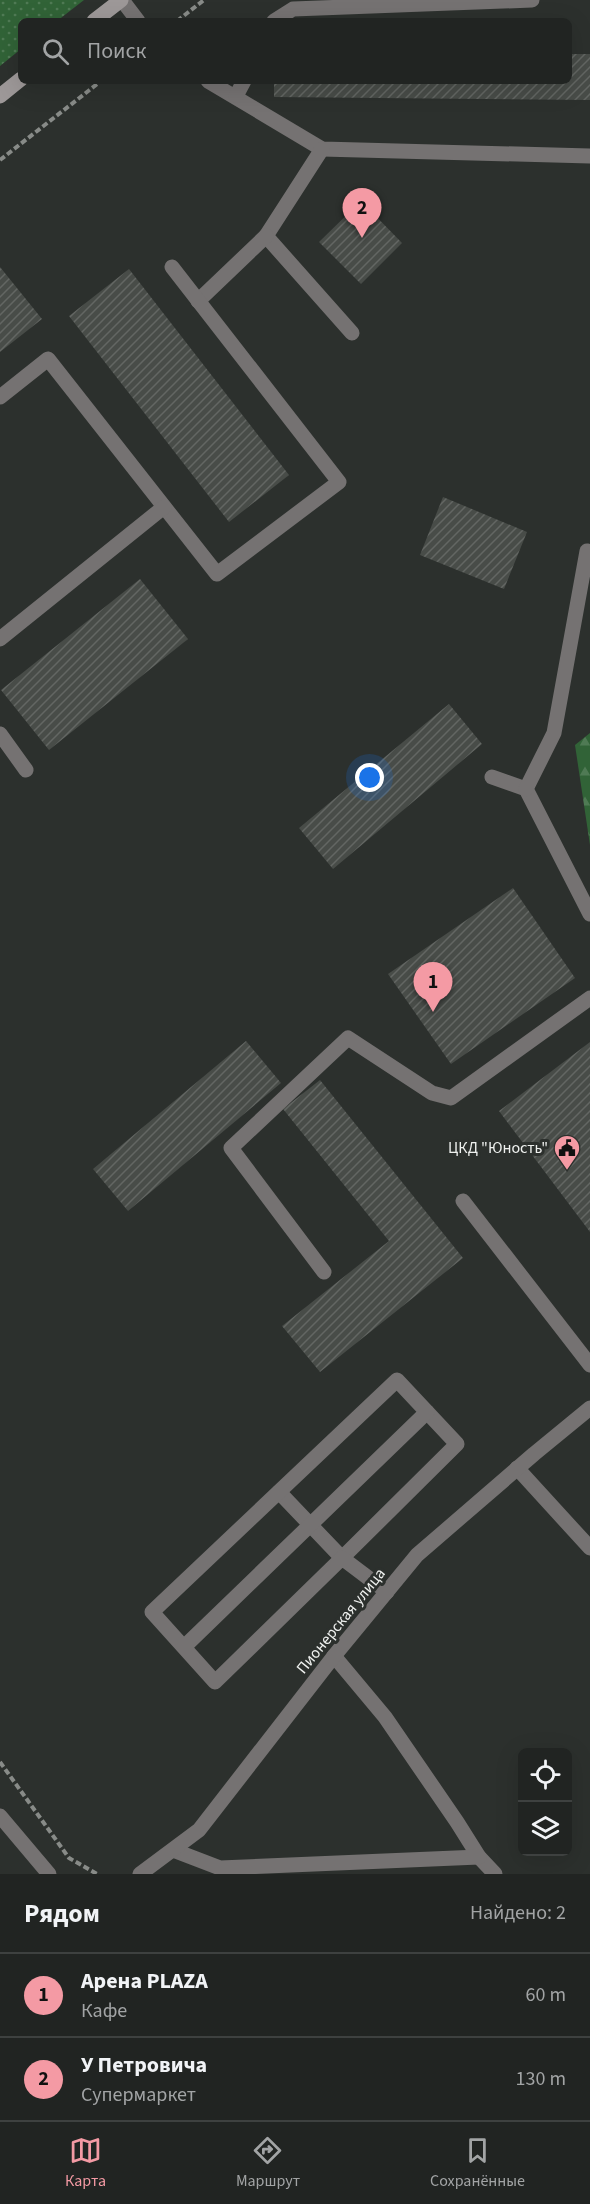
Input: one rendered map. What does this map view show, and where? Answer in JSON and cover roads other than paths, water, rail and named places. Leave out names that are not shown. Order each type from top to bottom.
[{"type":"main road","points":[[98,18],[121,0]]},
{"type":"main road","points":[[0,96],[18,81]]},
{"type":"street","points":[[121,0],[136,18]]},
{"type":"street","points":[[279,18],[293,9],[532,0]]},
{"type":"street","points":[[214,84],[322,149],[590,156]]},
{"type":"street","points":[[236,96],[242,84]]},
{"type":"street","points":[[198,301],[266,236],[322,149]]},
{"type":"street","points":[[266,236],[352,333]]},
{"type":"street","points":[[0,397],[48,359],[217,574],[339,482],[172,267]]},
{"type":"street","points":[[0,639],[164,507]]},
{"type":"street","points":[[526,789],[554,733],[586,551]]},
{"type":"street","points":[[0,734],[26,770]]},
{"type":"street","points":[[492,777],[526,789],[590,914]]},
{"type":"street","points":[[324,1272],[231,1148],[348,1038],[432,1093],[451,1098],[590,998]]},
{"type":"street","points":[[463,1201],[590,1365]]},
{"type":"street","points":[[396,1380],[457,1444],[215,1682],[152,1612],[279,1492],[396,1380]]},
{"type":"street","name":"Пионерская улица","points":[[140,1874],[199,1830],[334,1656],[417,1555],[590,1408]]},
{"type":"street","points":[[184,1647],[427,1412]]},
{"type":"street","points":[[517,1468],[590,1548]]},
{"type":"street","points":[[279,1492],[342,1557],[387,1592]]},
{"type":"street","points":[[334,1656],[385,1717],[479,1857],[495,1874]]},
{"type":"street","points":[[0,1816],[49,1874]]},
{"type":"street","points":[[173,1850],[220,1868],[479,1857]]},
{"type":"place","name":"У Петровича","points":[[362,238]]},
{"type":"place","name":"Арена PLAZA","points":[[433,1012]]},
{"type":"place","name":"ЦКД \"Юность\"","points":[[567,1171]]}]
